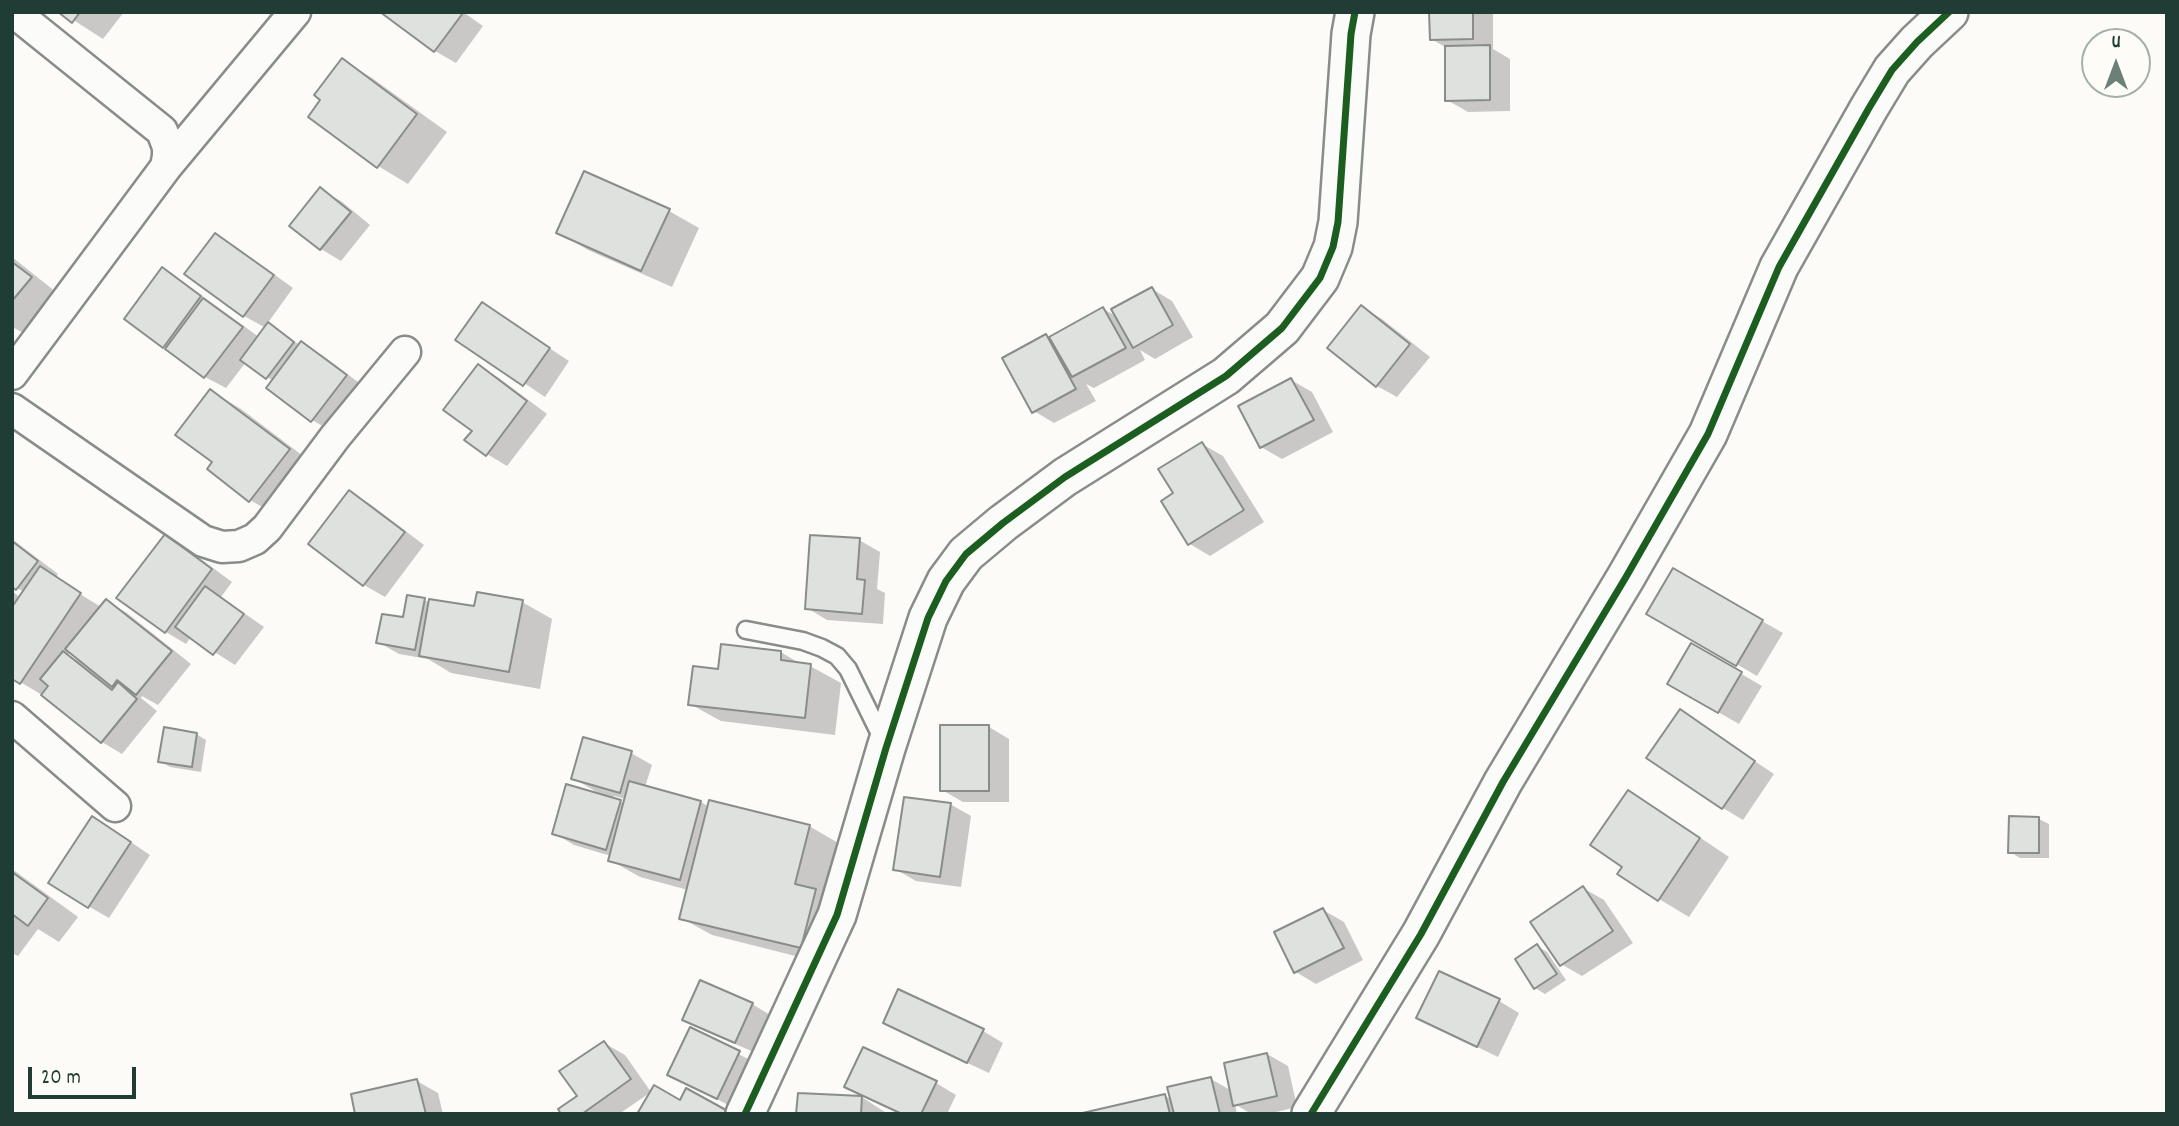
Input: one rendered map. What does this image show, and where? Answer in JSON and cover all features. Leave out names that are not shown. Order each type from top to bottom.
[{"type":"street","points":[[14,12],[162,131],[168,147],[166,167]]},
{"type":"street","points":[[12,374],[166,167],[295,12]]},
{"type":"street","points":[[745,1114],[837,915],[928,618],[946,581],[966,554],[1065,477],[1226,376],[1282,328],[1320,278],[1333,247],[1338,222],[1351,34],[1355,12]]},
{"type":"street","points":[[1311,1114],[1421,934],[1503,782],[1708,434],[1779,267],[1869,108],[1892,70],[1949,12]]},
{"type":"street","points":[[12,409],[203,541],[222,547],[239,546],[255,539],[267,528],[335,437],[405,352]]},
{"type":"street","points":[[12,717],[115,806]]},
{"type":"lane","points":[[746,630],[803,641],[837,656],[848,669],[886,748]]},
{"type":"building","points":[[58,12],[80,12],[72,23]]},
{"type":"building","points":[[380,12],[462,12],[463,13],[434,52]]},
{"type":"building","points":[[1429,12],[1473,12],[1473,39],[1430,40]]},
{"type":"building","points":[[1490,45],[1490,100],[1445,101],[1445,46]]},
{"type":"building","points":[[342,58],[417,114],[377,168],[308,117],[320,100],[314,95]]},
{"type":"building","points":[[584,171],[670,209],[641,271],[556,233]]},
{"type":"building","points":[[320,187],[351,212],[320,250],[289,226]]},
{"type":"building","points":[[215,233],[274,275],[243,317],[184,274]]},
{"type":"building","points":[[12,262],[32,277],[12,301]]},
{"type":"building","points":[[162,267],[201,296],[163,348],[124,319]]},
{"type":"building","points":[[1152,287],[1173,325],[1133,348],[1111,309]]},
{"type":"building","points":[[203,298],[243,327],[204,378],[165,349]]},
{"type":"building","points":[[482,302],[550,348],[523,386],[455,340]]},
{"type":"building","points":[[1361,305],[1410,344],[1376,387],[1327,348]]},
{"type":"building","points":[[1103,307],[1126,348],[1072,377],[1049,337]]},
{"type":"building","points":[[268,322],[294,342],[266,379],[240,360]]},
{"type":"building","points":[[1046,334],[1076,389],[1032,413],[1002,358]]},
{"type":"building","points":[[301,341],[347,375],[311,422],[266,388]]},
{"type":"building","points":[[478,364],[527,401],[486,456],[464,440],[472,431],[443,410]]},
{"type":"building","points":[[1291,378],[1314,420],[1260,448],[1238,406]]},
{"type":"building","points":[[210,389],[290,449],[249,502],[207,469],[212,462],[175,435]]},
{"type":"building","points":[[1202,442],[1244,510],[1188,545],[1161,501],[1173,493],[1158,469]]},
{"type":"building","points":[[349,490],[405,532],[363,586],[308,544]]},
{"type":"building","points":[[165,534],[212,569],[165,633],[116,598]]},
{"type":"building","points":[[810,535],[860,538],[857,579],[865,580],[862,614],[805,609]]},
{"type":"building","points":[[12,541],[38,561],[16,590],[12,587]]},
{"type":"building","points":[[40,566],[81,593],[20,684],[12,679],[12,607]]},
{"type":"building","points":[[1673,568],[1763,620],[1736,666],[1646,614]]},
{"type":"building","points":[[205,586],[244,614],[213,655],[175,627]]},
{"type":"building","points":[[477,592],[523,600],[509,672],[419,656],[429,599],[474,606]]},
{"type":"building","points":[[407,595],[425,598],[415,650],[376,643],[382,614],[403,617]]},
{"type":"building","points":[[106,599],[172,651],[136,695],[117,680],[112,687],[65,649]]},
{"type":"building","points":[[1691,643],[1742,672],[1718,713],[1667,684]]},
{"type":"building","points":[[721,644],[781,651],[781,660],[811,664],[805,718],[688,705],[693,666],[718,669]]},
{"type":"building","points":[[63,651],[112,690],[118,682],[137,699],[101,743],[41,695],[48,686],[40,679]]},
{"type":"building","points":[[1680,709],[1755,761],[1722,809],[1646,758]]},
{"type":"building","points":[[940,725],[989,725],[989,791],[940,791]]},
{"type":"building","points":[[164,727],[197,733],[192,767],[158,762]]},
{"type":"building","points":[[583,737],[632,751],[620,793],[571,779]]},
{"type":"building","points":[[629,781],[701,801],[680,880],[608,861]]},
{"type":"building","points":[[566,784],[621,800],[606,850],[552,834]]},
{"type":"building","points":[[1628,790],[1700,838],[1658,901],[1617,874],[1622,867],[1590,845]]},
{"type":"building","points":[[904,797],[951,803],[940,877],[893,870]]},
{"type":"building","points":[[709,800],[810,825],[795,884],[816,889],[801,948],[679,919]]},
{"type":"building","points":[[92,816],[131,842],[88,908],[48,883]]},
{"type":"building","points":[[2009,816],[2039,817],[2039,853],[2008,853]]},
{"type":"building","points":[[12,872],[48,898],[28,926],[12,914]]},
{"type":"building","points":[[1583,886],[1613,931],[1560,966],[1530,922]]},
{"type":"building","points":[[1323,908],[1344,948],[1294,973],[1274,932]]},
{"type":"building","points":[[1537,944],[1557,974],[1534,989],[1515,959]]},
{"type":"building","points":[[1439,971],[1500,999],[1477,1047],[1416,1018]]},
{"type":"building","points":[[700,980],[753,1003],[735,1043],[682,1020]]},
{"type":"building","points":[[898,989],[984,1029],[967,1063],[883,1023]]},
{"type":"building","points":[[690,1027],[740,1051],[717,1099],[667,1075]]},
{"type":"building","points":[[604,1041],[631,1079],[582,1114],[561,1114],[558,1109],[577,1096],[559,1071]]},
{"type":"building","points":[[863,1047],[937,1081],[921,1114],[902,1114],[844,1087]]},
{"type":"building","points":[[1267,1053],[1277,1096],[1233,1106],[1224,1063]]},
{"type":"building","points":[[1211,1077],[1220,1114],[1174,1114],[1167,1087]]},
{"type":"building","points":[[417,1079],[426,1114],[355,1114],[351,1094]]},
{"type":"building","points":[[654,1085],[680,1100],[686,1088],[726,1110],[724,1114],[637,1114]]},
{"type":"building","points":[[798,1093],[862,1096],[861,1114],[796,1114]]},
{"type":"building","points":[[1165,1094],[1170,1114],[1078,1114]]},
{"type":"cycle path","points":[[745,1114],[837,915],[928,618],[946,581],[966,554],[1065,477],[1226,376],[1282,328],[1320,278],[1333,247],[1338,222],[1351,34],[1355,12]]},
{"type":"cycle path","points":[[1311,1114],[1421,934],[1503,782],[1708,434],[1779,267],[1869,108],[1892,70],[1949,12]]}]
